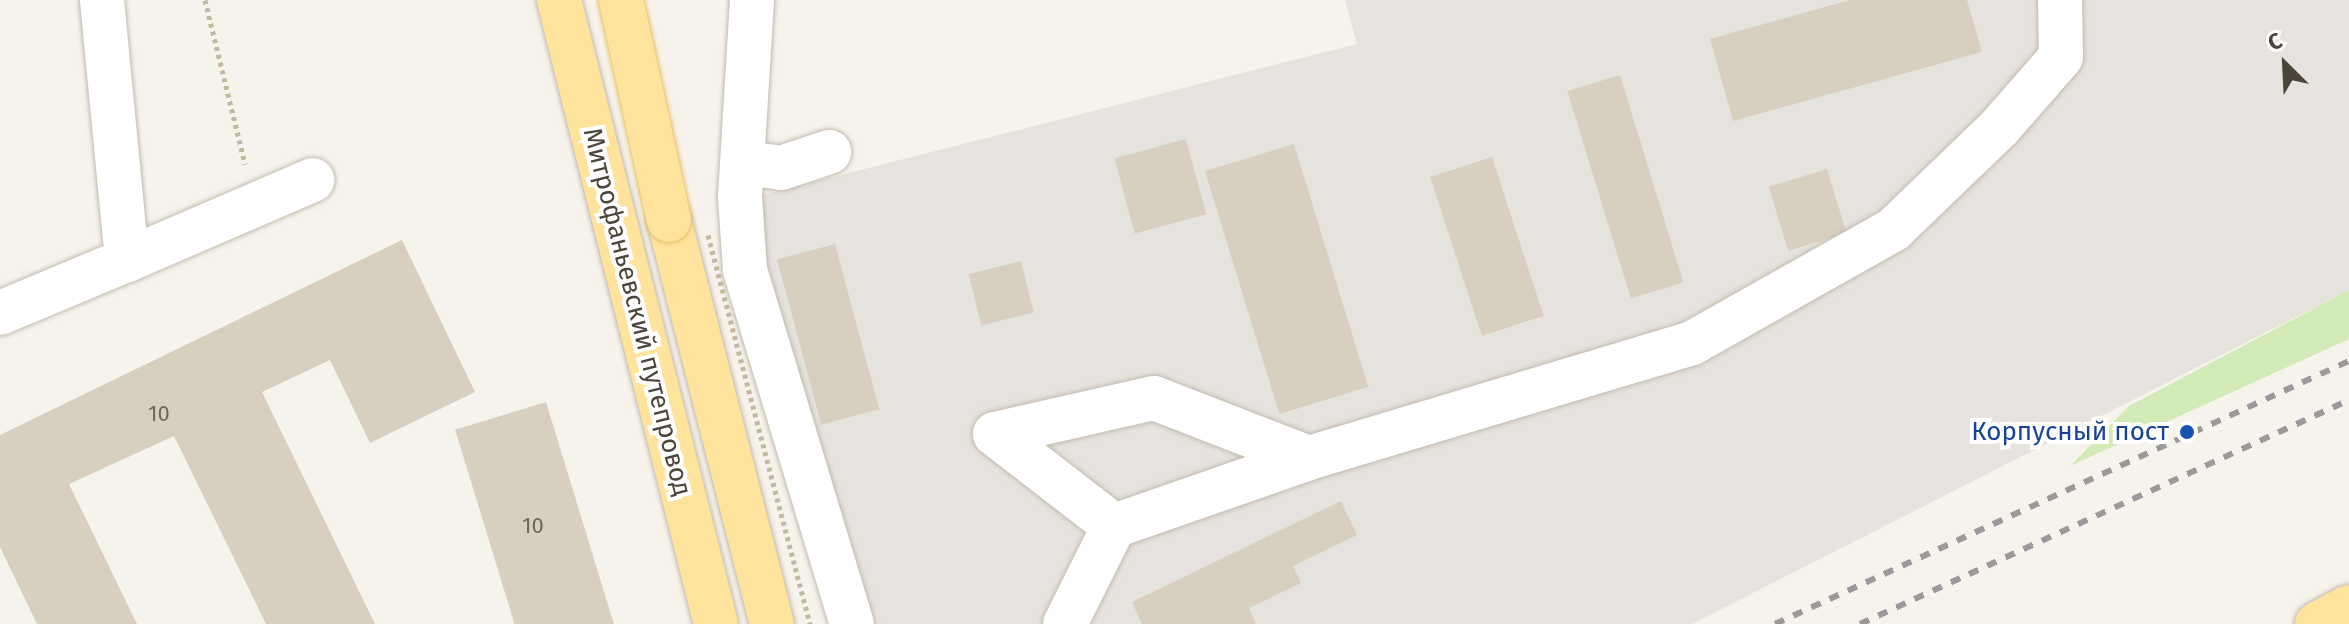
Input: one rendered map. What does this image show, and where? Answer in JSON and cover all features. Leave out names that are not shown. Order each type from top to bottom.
[{"type":"main road","name":"Митрофаньевский путепровод","points":[[559,0],[716,624]]},
{"type":"main road","name":"Митрофаньевский путепровод","points":[[621,0],[669,220],[772,624]]},
{"type":"main road","points":[[2317,624],[2349,607]]},
{"type":"street","points":[[102,0],[127,260]]},
{"type":"street","points":[[752,0],[743,163],[745,270],[852,624]]},
{"type":"street","points":[[1065,624],[1114,526],[1309,458],[1692,343],[1894,229],[1999,128],[2061,57],[2060,0]]},
{"type":"street","points":[[743,163],[781,168],[829,152]]},
{"type":"street","points":[[0,313],[313,180]]},
{"type":"street","points":[[1114,526],[995,434],[1154,398],[1309,458]]},
{"type":"path","points":[[205,0],[254,204]]},
{"type":"path","points":[[705,224],[810,624]]},
{"type":"shaded area","points":[[1345,0],[2349,0],[2349,290],[1692,624],[871,624],[765,261],[754,197],[1357,44]]},
{"type":"green space","points":[[2349,290],[2349,339],[2070,466],[2129,406]]},
{"type":"building","points":[[1850,0],[1967,0],[1982,52],[1733,121],[1710,39]]},
{"type":"building","points":[[1620,75],[1683,283],[1631,299],[1567,91]]},
{"type":"building","points":[[1186,139],[1206,214],[1135,233],[1115,158]]},
{"type":"building","points":[[1294,144],[1368,387],[1279,414],[1205,171]]},
{"type":"building","points":[[1492,157],[1544,316],[1482,336],[1430,177]]},
{"type":"building","points":[[1827,169],[1847,233],[1788,251],[1769,187]]},
{"type":"building","points":[[402,240],[475,392],[370,443],[330,360],[262,392],[375,624],[266,624],[174,436],[69,484],[137,624],[37,624],[0,547],[0,435]]},
{"type":"building","points":[[835,244],[879,409],[821,425],[777,260]]},
{"type":"building","points":[[1021,261],[1034,312],[981,325],[969,274]]},
{"type":"building","points":[[546,402],[614,624],[515,624],[455,430]]},
{"type":"building","points":[[1341,501],[1357,535],[1293,566],[1301,583],[1249,608],[1256,624],[1142,624],[1132,602]]},
{"type":"railway","points":[[1775,624],[2349,361]]},
{"type":"railway","points":[[1860,624],[2349,400]]},
{"type":"place","name":"Корпусный пост","points":[[2187,432]]}]
